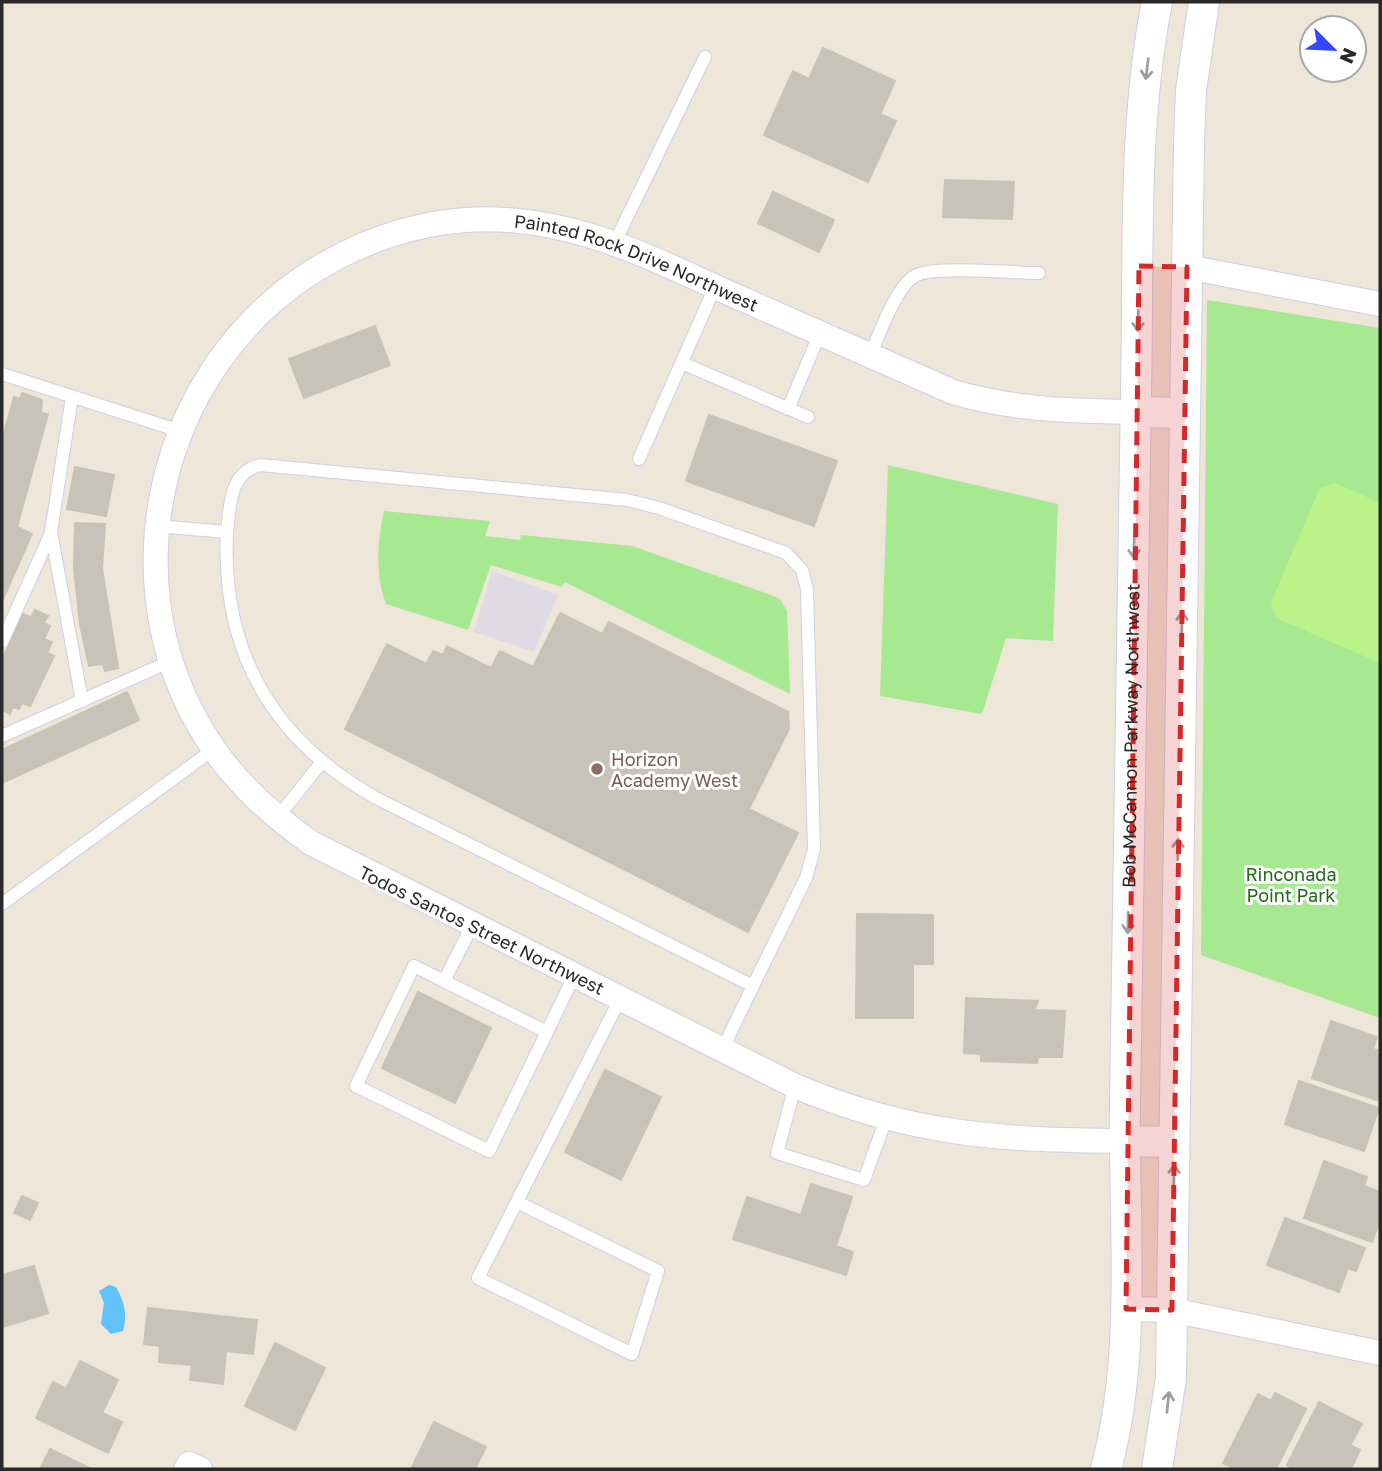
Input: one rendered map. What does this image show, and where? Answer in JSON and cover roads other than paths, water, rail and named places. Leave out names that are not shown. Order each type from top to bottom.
[{"type":"street","name":"Bob McCannon Parkway Northwest","points":[[1106,1469],[1119,1397],[1126,1310],[1125,1141],[1139,266],[1144,103],[1157,2]]},
{"type":"street","points":[[1157,1469],[1171,1378],[1186,267],[1191,90],[1204,2]]},
{"type":"street","name":"Painted Rock Drive Northwest","points":[[190,407],[209,374],[258,314],[319,267],[365,245],[426,226],[503,219],[579,230],[615,242],[953,392],[1023,408],[1136,412]]},
{"type":"street","points":[[1139,266],[1186,267],[1380,304]]},
{"type":"street","name":"Todos Santos Street Northwest","points":[[190,407],[164,479],[156,526],[156,593],[171,661],[187,703],[214,749],[252,796],[277,818],[344,862],[795,1086],[886,1119],[977,1136],[1125,1141]]},
{"type":"street","points":[[1136,412],[1185,413]]},
{"type":"street","points":[[1125,1141],[1174,1142]]},
{"type":"street","points":[[1126,1310],[1172,1310],[1380,1352]]},
{"type":"street","points":[[186,1469],[189,1464],[200,1469]]},
{"type":"lane","points":[[615,242],[705,57]]},
{"type":"lane","points":[[870,355],[898,296],[914,276],[932,271],[1039,274]]},
{"type":"lane","points":[[639,459],[715,287]]},
{"type":"lane","points":[[788,409],[820,333]]},
{"type":"lane","points":[[682,363],[808,417]]},
{"type":"lane","points":[[3,378],[180,431]]},
{"type":"lane","points":[[2,642],[51,532],[72,397]]},
{"type":"lane","points":[[722,1050],[806,878],[814,849],[807,589],[802,570],[786,553],[627,500],[261,466],[245,471],[232,496],[227,532],[227,585],[240,644],[251,672],[282,723],[321,763],[378,799],[752,986]]},
{"type":"lane","points":[[156,526],[227,532]]},
{"type":"lane","points":[[51,532],[82,701]]},
{"type":"lane","points":[[2,736],[171,661]]},
{"type":"lane","points":[[2,904],[214,749]]},
{"type":"lane","points":[[277,818],[321,763]]},
{"type":"lane","points":[[444,981],[472,926]]},
{"type":"lane","points":[[547,1032],[414,966],[356,1086],[489,1151],[547,1032],[574,976]]},
{"type":"lane","points":[[517,1202],[658,1271],[632,1354],[478,1278],[620,999]]},
{"type":"lane","points":[[795,1086],[777,1153],[864,1180],[886,1119]]},
{"type":"water","points":[[109,1285],[116,1287],[125,1314],[123,1331],[111,1334],[101,1324],[104,1303],[99,1291]]},
{"type":"place","name":"Horizon Academy West","points":[[597,769]]},
{"type":"park label","name":"Rinconada Point Park","points":[[1291,884]]}]
